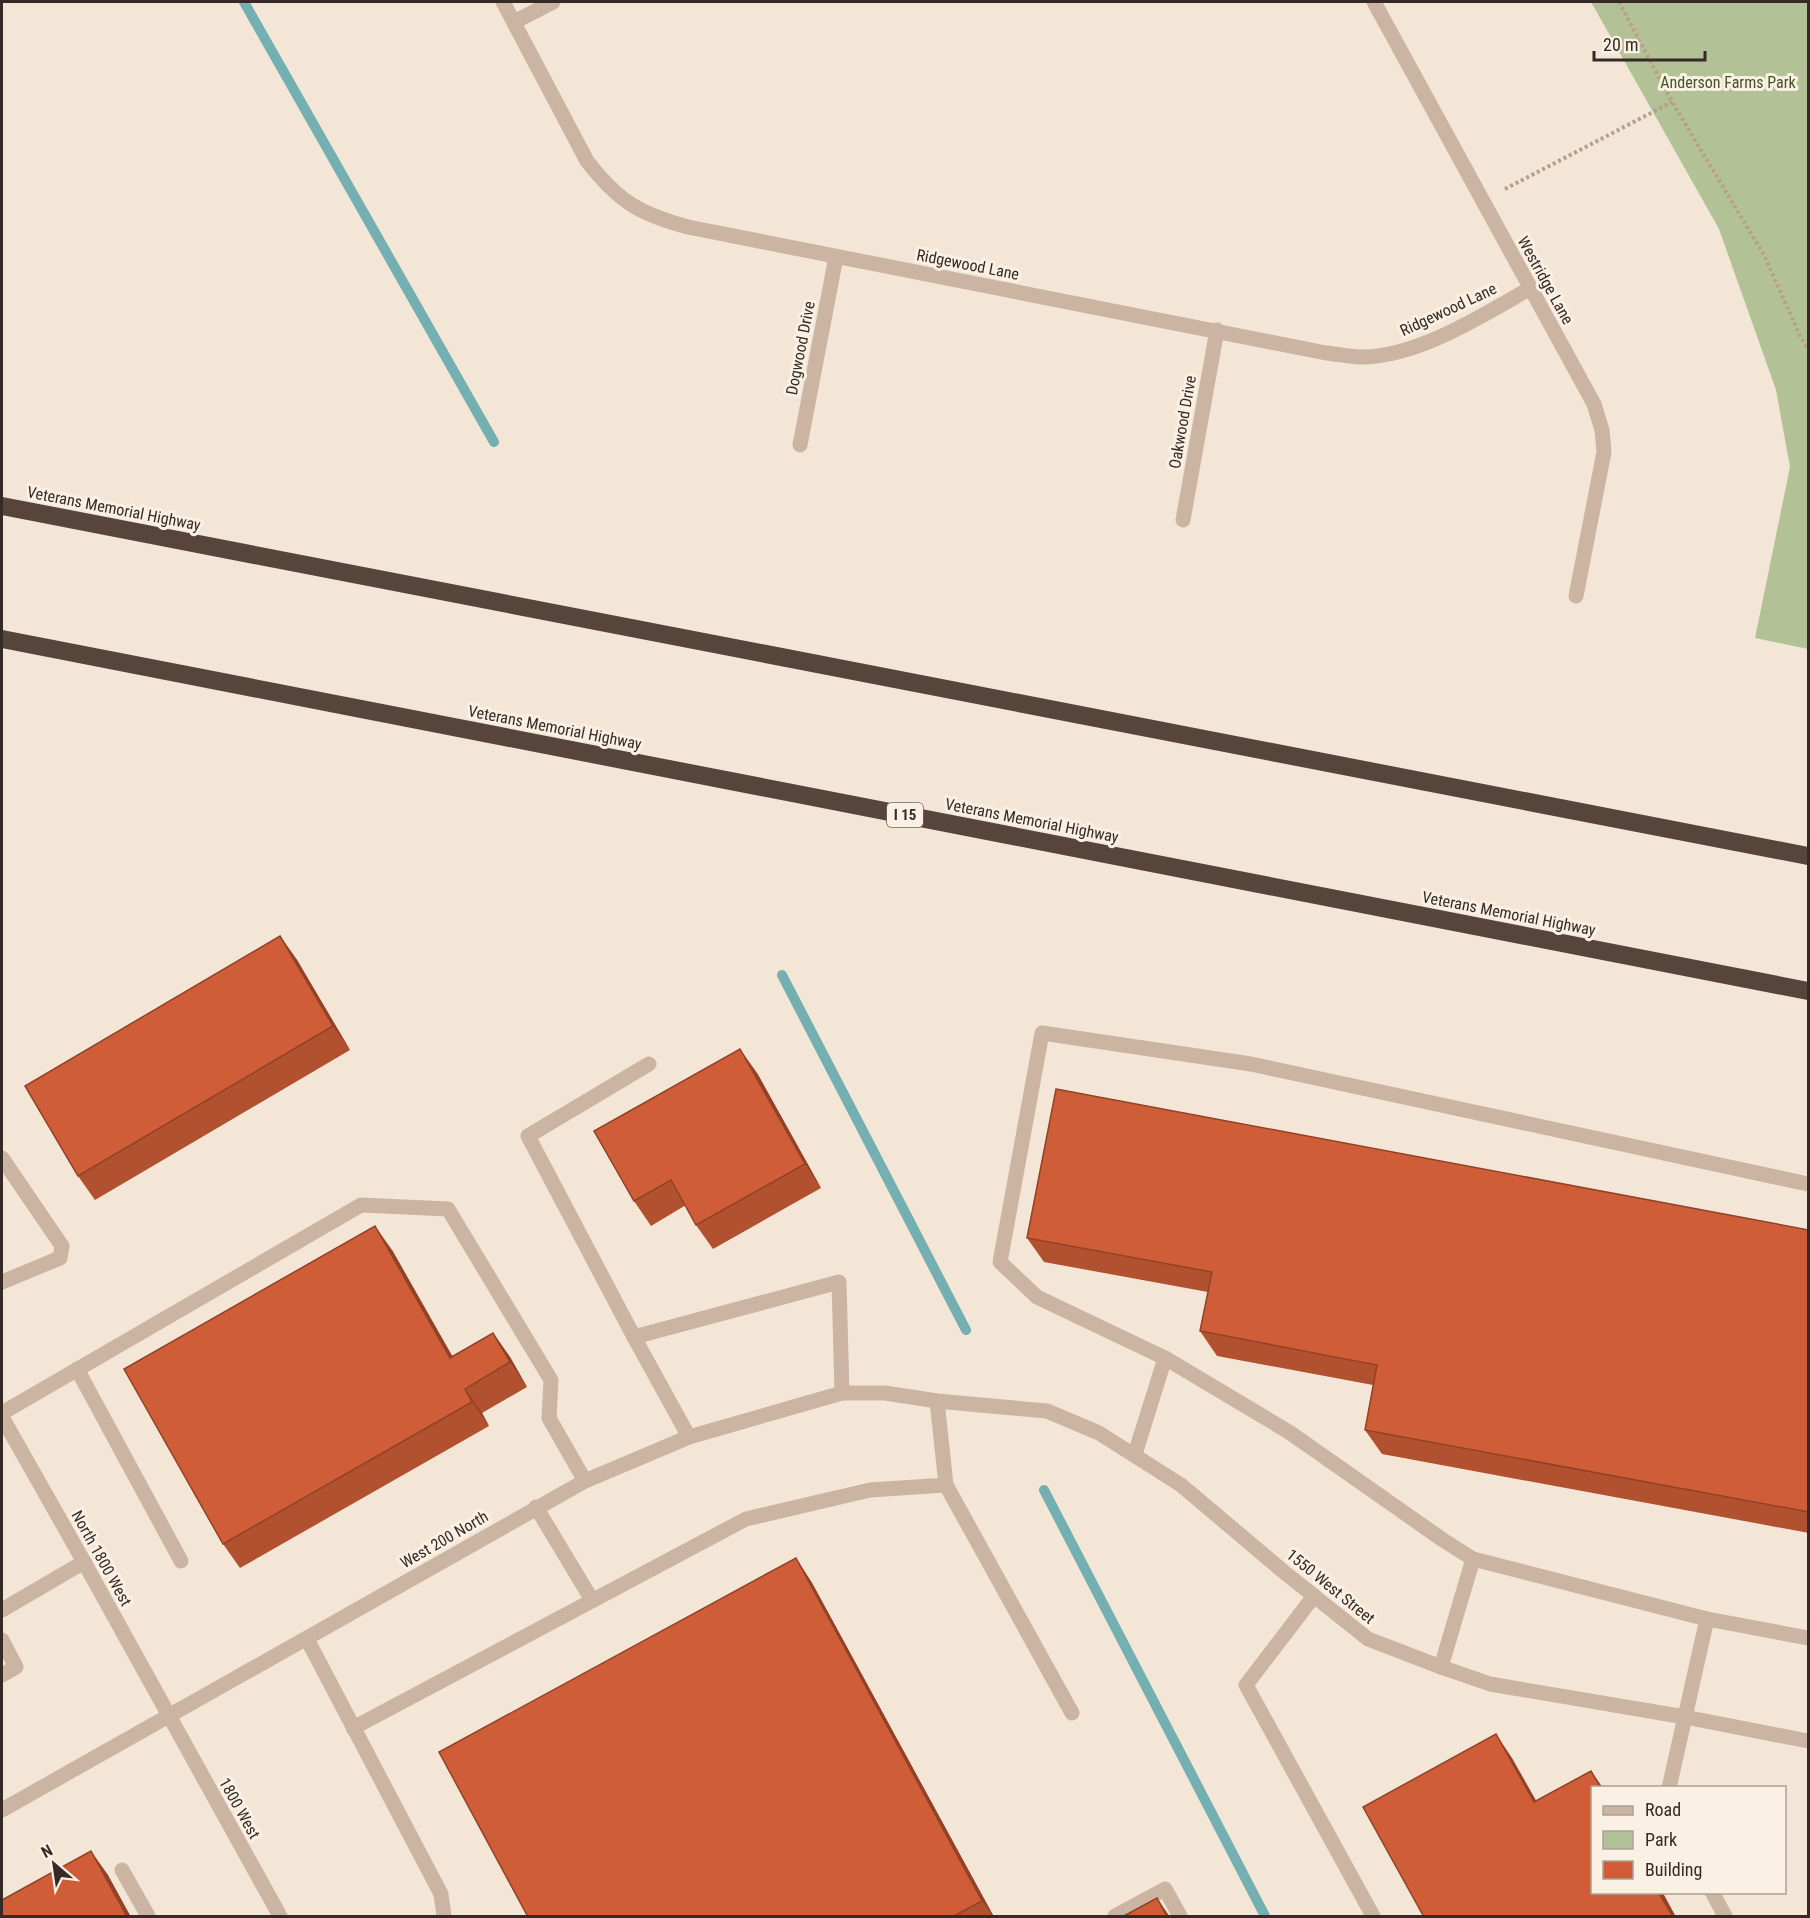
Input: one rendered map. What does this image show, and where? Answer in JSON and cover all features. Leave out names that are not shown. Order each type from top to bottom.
[{"type":"highway","name":"Veterans Memorial Highway","points":[[2,506],[1809,856]]},
{"type":"highway","name":"Veterans Memorial Highway","points":[[2,639],[1809,991]]},
{"type":"street","name":"Ridgewood Lane","points":[[503,2],[587,160],[603,182],[623,200],[646,214],[688,227],[1326,353],[1364,357],[1400,351],[1437,338],[1529,289]]},
{"type":"street","points":[[514,22],[553,2]]},
{"type":"street","name":"Westridge Lane","points":[[1374,2],[1593,404],[1602,430],[1604,452],[1576,596]]},
{"type":"street","name":"Dogwood Drive","points":[[800,445],[836,257]]},
{"type":"street","name":"Oakwood Drive","points":[[1183,520],[1217,330]]},
{"type":"street","points":[[1809,1184],[1251,1064],[1042,1033],[1000,1262],[1037,1298],[1165,1359],[1289,1432],[1473,1559],[1707,1619],[1809,1638]]},
{"type":"street","points":[[649,1064],[528,1136],[689,1437]]},
{"type":"street","points":[[2,1158],[62,1246],[60,1258],[2,1282]]},
{"type":"street","points":[[2,1415],[77,1369],[361,1205],[448,1209],[551,1380],[549,1419],[585,1481]]},
{"type":"street","points":[[634,1337],[839,1282],[843,1393]]},
{"type":"street","points":[[1135,1454],[1165,1359]]},
{"type":"street","points":[[77,1369],[181,1561]]},
{"type":"street","name":"West 200 North","points":[[2,1810],[585,1481],[689,1437],[843,1393],[885,1393],[937,1401]]},
{"type":"street","points":[[937,1401],[946,1485],[1072,1713]]},
{"type":"street","name":"1550 West Street","points":[[937,1401],[1047,1411],[1099,1433],[1181,1485],[1368,1639],[1490,1684],[1809,1741]]},
{"type":"street","name":"North 1800 West","points":[[2,1415],[169,1716]]},
{"type":"street","points":[[353,1728],[746,1519],[870,1490],[946,1485]]},
{"type":"street","points":[[536,1507],[592,1600]]},
{"type":"street","points":[[1441,1667],[1473,1559]]},
{"type":"street","points":[[2,1610],[84,1562]]},
{"type":"street","points":[[1314,1596],[1246,1685],[1373,1917]]},
{"type":"street","points":[[1669,1786],[1707,1619]]},
{"type":"street","points":[[307,1638],[441,1894],[444,1917]]},
{"type":"street","points":[[2,1640],[16,1666],[2,1675]]},
{"type":"street","name":"1800 West","points":[[169,1716],[280,1917]]},
{"type":"street","points":[[122,1870],[148,1917]]},
{"type":"street","points":[[1115,1917],[1165,1889],[1180,1917]]},
{"type":"street","points":[[1713,1894],[1725,1917]]},
{"type":"path","points":[[1619,2],[1672,102],[1764,255],[1800,336],[1809,350]]},
{"type":"path","points":[[1499,193],[1672,102]]},
{"type":"green space","name":"Anderson Farms Park","points":[[1591,2],[1808,2],[1808,649],[1755,638],[1790,467],[1776,390],[1719,229]]},
{"type":"building","points":[[280,936],[333,1026],[78,1176],[25,1086]]},
{"type":"building","points":[[740,1049],[805,1164],[696,1225],[671,1180],[634,1201],[594,1131]]},
{"type":"building","points":[[1056,1089],[1809,1230],[1809,1512],[1365,1430],[1377,1365],[1200,1331],[1212,1272],[1027,1238]]},
{"type":"building","points":[[375,1226],[450,1358],[493,1333],[510,1362],[465,1389],[472,1402],[223,1544],[124,1369]]},
{"type":"building","points":[[796,1558],[982,1901],[952,1917],[528,1917],[439,1752]]},
{"type":"building","points":[[1496,1734],[1534,1802],[1591,1771],[1600,1786],[1591,1786],[1591,1894],[1660,1894],[1673,1917],[1424,1917],[1363,1807]]},
{"type":"building","points":[[91,1851],[127,1917],[2,1917],[2,1900]]},
{"type":"building","points":[[1157,1898],[1167,1917],[1122,1917]]},
{"type":"waterway","points":[[244,2],[494,442]]},
{"type":"waterway","points":[[782,975],[966,1330]]},
{"type":"waterway","points":[[1044,1490],[1265,1916]]}]
